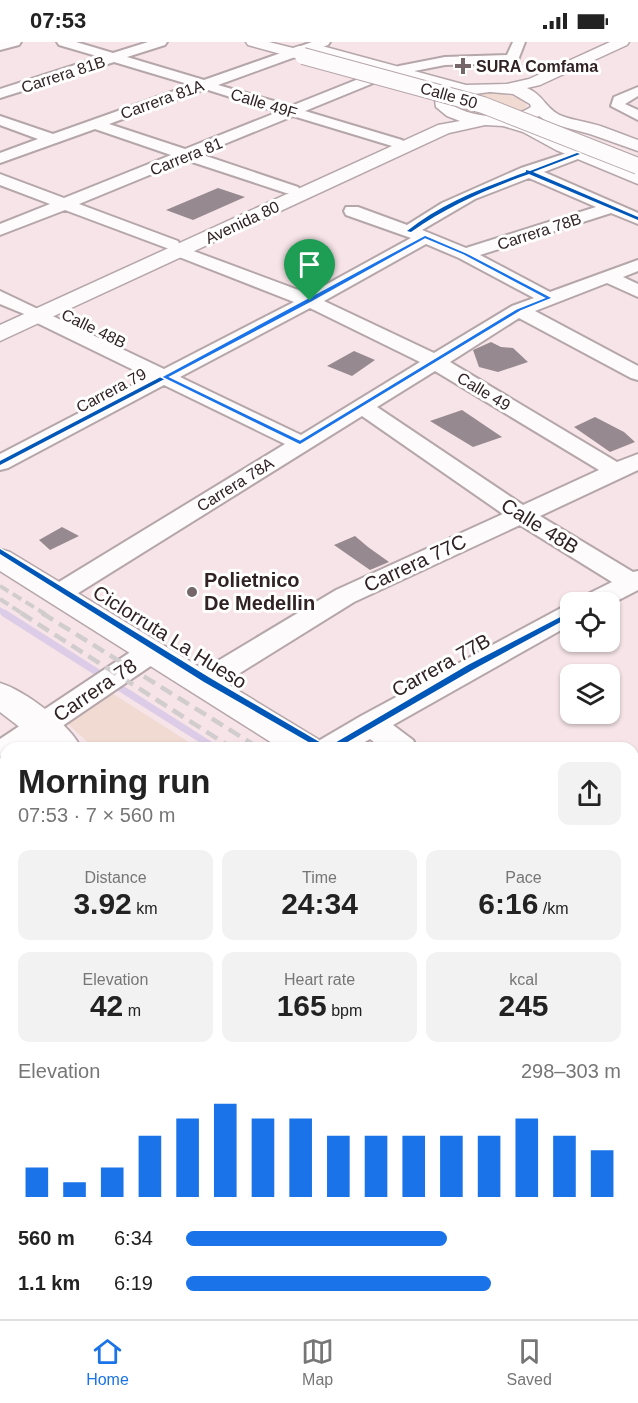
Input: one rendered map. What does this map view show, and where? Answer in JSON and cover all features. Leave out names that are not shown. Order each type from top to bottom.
[{"type":"main road","name":"Calle 50","points":[[253,42],[290,48],[492,101],[638,159]]},
{"type":"main road","points":[[290,48],[322,50],[464,89],[505,89],[530,83],[622,42]]},
{"type":"main road","points":[[537,104],[540,90],[552,80],[634,42]]},
{"type":"main road","name":"Calle 50","points":[[290,48],[483,105],[638,166]]},
{"type":"main road","points":[[290,48],[314,64],[426,91],[463,117],[493,120],[529,128],[578,154],[638,178]]},
{"type":"main road","name":"Avenida 80","points":[[176,248],[292,190],[436,123],[447,95],[464,89]]},
{"type":"main road","points":[[505,89],[537,104],[555,119],[634,141]]},
{"type":"main road","name":"Avenida 80","points":[[0,323],[33,313],[444,129],[493,120],[526,117],[537,104]]},
{"type":"main road","name":"Avenida 80","points":[[0,334],[33,313]]},
{"type":"main road","points":[[0,558],[296,742]]},
{"type":"main road","points":[[0,694],[53,737]]},
{"type":"street","points":[[0,46],[15,42]]},
{"type":"street","name":"Calle 49F","points":[[63,42],[397,143]]},
{"type":"street","name":"Carrera 81B","points":[[0,94],[161,42]]},
{"type":"street","name":"Carrera 81A","points":[[0,145],[185,79],[290,48],[324,42]]},
{"type":"street","points":[[399,70],[462,56],[510,59],[519,42]]},
{"type":"street","name":"Carrera 81A","points":[[0,158],[203,84],[290,48]]},
{"type":"street","name":"Carrera 81","points":[[0,230],[371,79]]},
{"type":"street","points":[[638,91],[619,100],[618,106],[638,116]]},
{"type":"street","points":[[0,120],[52,139]]},
{"type":"street","points":[[94,124],[292,190]]},
{"type":"street","name":"Carrera 79","points":[[0,463],[310,301],[417,234],[424,219],[527,171],[578,154]]},
{"type":"street","points":[[527,171],[638,219]]},
{"type":"street","name":"Calle 49","points":[[0,178],[310,301],[434,361],[616,471]]},
{"type":"street","name":"Carrera 78B","points":[[465,254],[613,207]]},
{"type":"street","points":[[352,210],[465,254],[550,298]]},
{"type":"street","name":"Carrera 78A","points":[[58,594],[519,310],[638,265]]},
{"type":"street","points":[[607,276],[638,291]]},
{"type":"street","name":"Calle 48B","points":[[0,297],[300,443]]},
{"type":"street","points":[[519,310],[638,374]]},
{"type":"street","name":"Calle 48B","points":[[361,406],[519,514],[634,580]]},
{"type":"street","name":"Carrera 77C","points":[[201,684],[345,596],[638,460]]},
{"type":"street","points":[[612,592],[634,580]]},
{"type":"street","name":"Carrera 77B","points":[[341,742],[471,667],[560,619]]},
{"type":"street","name":"Carrera 78","points":[[36,742],[53,737],[69,708],[151,652]]},
{"type":"street","points":[[371,724],[394,742]]},
{"type":"shaded area","points":[[490,92],[520,98],[527,106],[512,115],[489,117],[467,113],[458,109],[453,103],[460,96]]},
{"type":"shaded area","points":[[110,692],[189,742],[88,742],[68,724]]},
{"type":"building","points":[[218,188],[245,197],[193,220],[166,210]]},
{"type":"building","points":[[491,342],[501,347],[513,348],[528,362],[498,372],[479,367],[473,350]]},
{"type":"building","points":[[354,351],[375,360],[352,376],[327,366]]},
{"type":"building","points":[[462,410],[502,437],[473,447],[430,421]]},
{"type":"building","points":[[595,417],[624,432],[635,442],[610,452],[574,427]]},
{"type":"building","points":[[62,527],[79,536],[50,550],[39,540]]},
{"type":"building","points":[[355,536],[389,562],[370,570],[334,545]]},
{"type":"waterway","points":[[0,610],[6,614]]},
{"type":"waterway","points":[[4,613],[103,676]]},
{"type":"waterway","points":[[114,684],[206,742]]},
{"type":"railway","points":[[0,586],[45,614]]},
{"type":"railway","points":[[0,599],[23,614]]},
{"type":"railway","points":[[21,613],[223,742]]},
{"type":"railway","points":[[42,613],[249,742]]},
{"type":"cycle path","points":[[409,231],[448,206],[469,196],[578,154]]},
{"type":"cycle path","points":[[527,171],[638,219]]},
{"type":"cycle path","points":[[0,463],[310,301],[425,237]]},
{"type":"cycle path","name":"Ciclorruta La Hueso","points":[[0,551],[207,680],[314,742]]},
{"type":"cycle path","points":[[341,742],[471,667],[560,619]]},
{"type":"place","name":"SURA Comfama","points":[[463,66]]},
{"type":"place","name":"Polietnico De Medellin","points":[[192,592]]},
{"type":"route","points":[[425,237],[465,254],[550,298],[519,310],[300,443],[164,377],[310,301],[425,237]]}]
